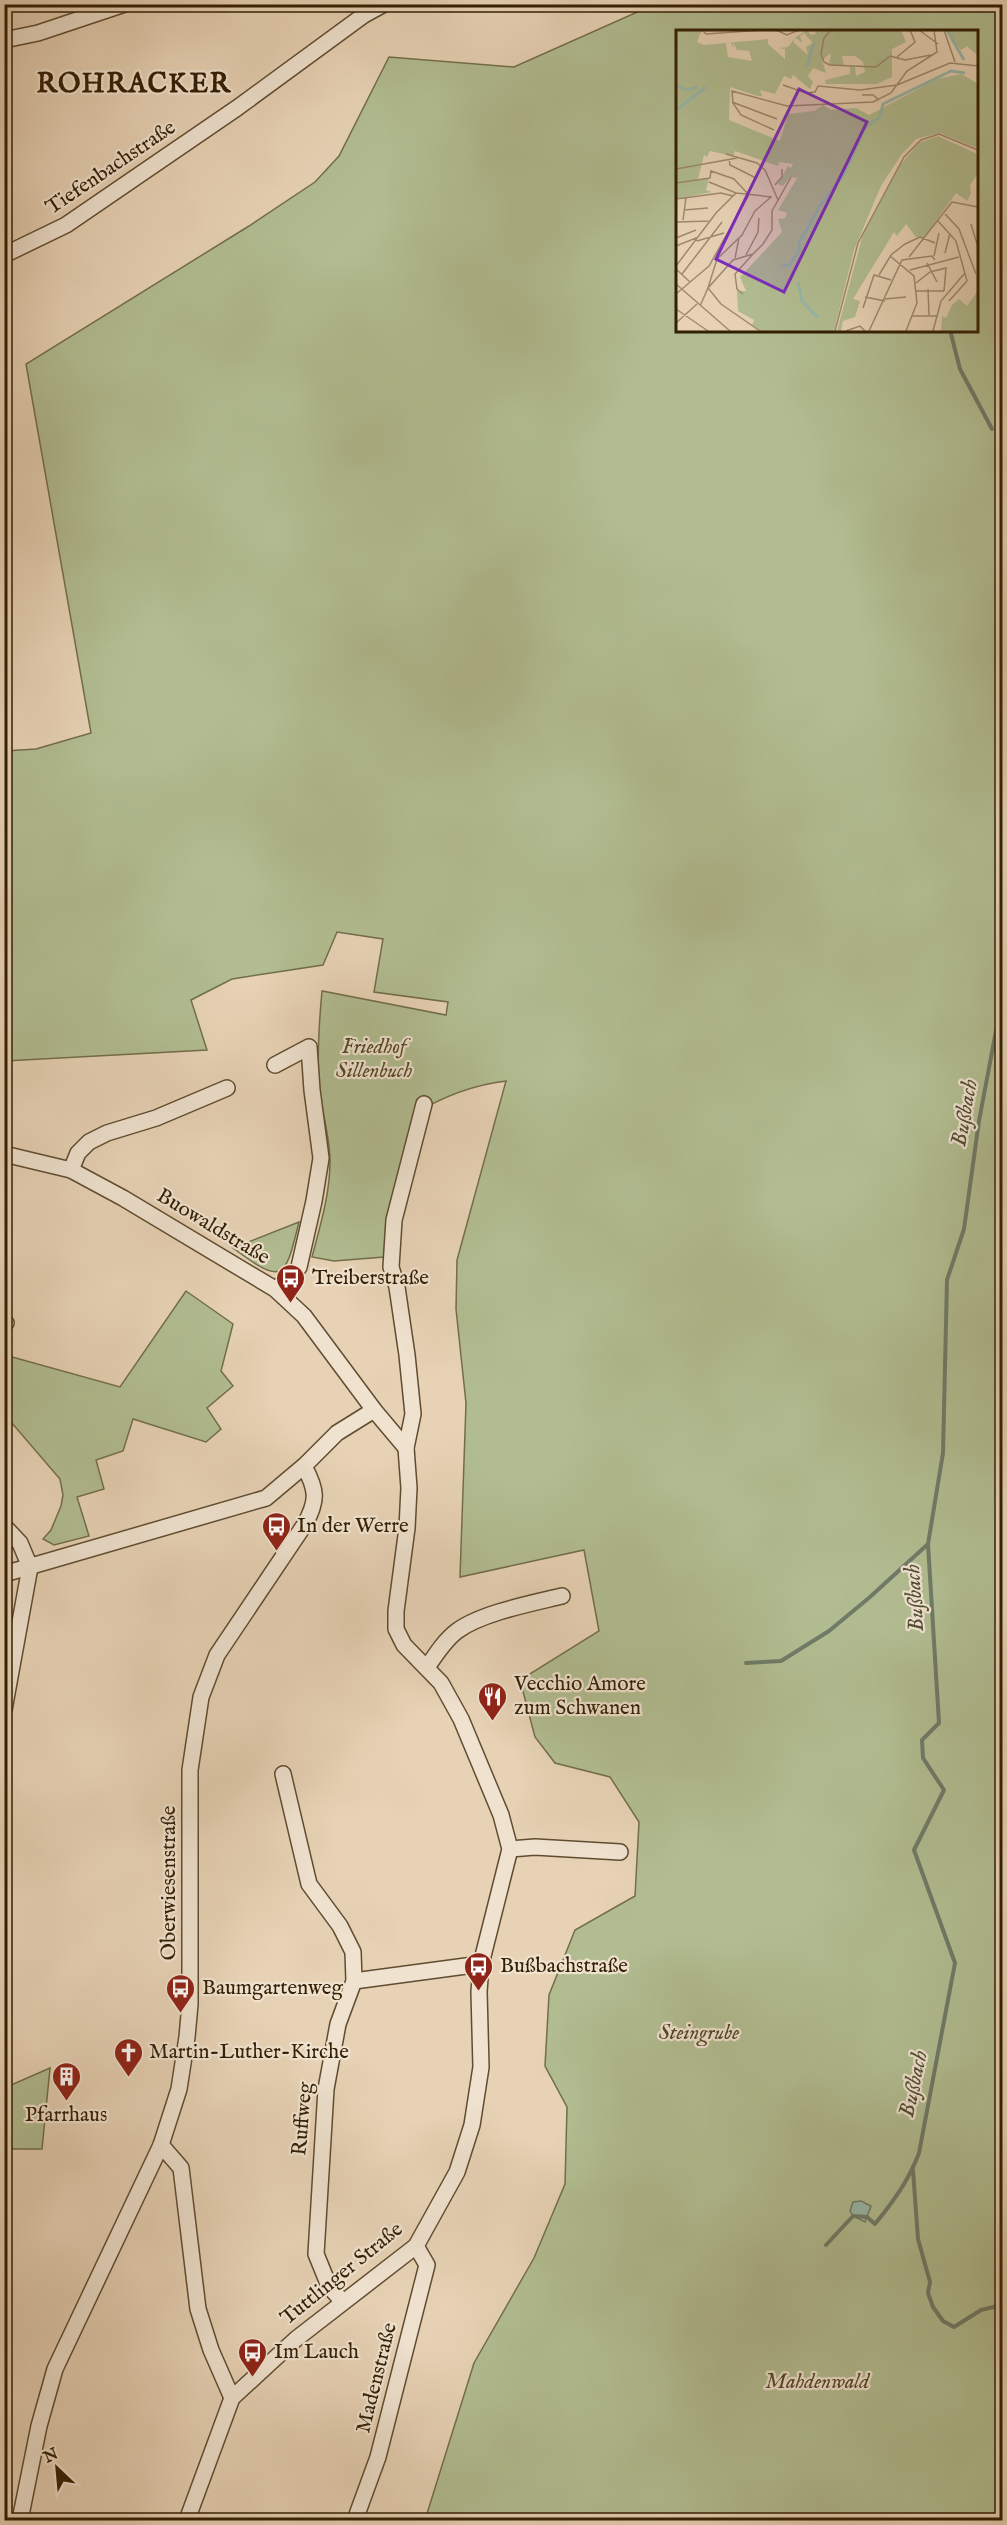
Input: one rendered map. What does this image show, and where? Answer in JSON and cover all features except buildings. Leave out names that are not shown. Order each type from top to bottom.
[{"type":"street","points":[[4,40],[38,33],[126,4]]},
{"type":"street","name":"Tiefenbachstraße","points":[[4,255],[66,225],[237,108],[364,15],[384,4]]},
{"type":"street","points":[[275,1065],[309,1047],[321,1158],[299,1268],[291,1278],[275,1289]]},
{"type":"street","points":[[70,1170],[78,1153],[89,1142],[107,1133],[156,1118],[227,1088]]},
{"type":"street","name":"Tuttlinger Straße","points":[[187,2520],[232,2398],[296,2339],[342,2301],[416,2246],[457,2172],[472,2125],[481,2067],[479,1992],[481,1964],[506,1875],[510,1849],[501,1815],[461,1719],[441,1683],[428,1666],[404,1645],[396,1629],[396,1611],[407,1528],[409,1488],[406,1448],[413,1414],[397,1287],[391,1267],[394,1220],[424,1104]]},
{"type":"street","name":"Buowaldstraße","points":[[4,1154],[70,1170],[123,1198],[275,1289],[304,1317],[374,1410],[406,1448]]},
{"type":"street","points":[[4,1574],[266,1498],[304,1466],[337,1433],[374,1410]]},
{"type":"street","name":"Oberwiesenstraße","points":[[20,2520],[39,2426],[55,2369],[161,2145],[179,2088],[190,2004],[190,1770],[195,1722],[201,1697],[217,1655],[305,1524],[314,1506],[315,1485],[304,1466]]},
{"type":"street","points":[[4,1526],[20,1543],[30,1567],[4,1710]]},
{"type":"street","points":[[428,1666],[449,1638],[465,1626],[499,1613],[562,1596]]},
{"type":"street","name":"Ruffweg","points":[[283,1774],[309,1884],[340,1926],[353,1952],[354,1981],[338,2024],[326,2089],[316,2243],[316,2254],[329,2286],[342,2301]]},
{"type":"street","points":[[510,1849],[535,1847],[620,1852]]},
{"type":"street","points":[[354,1981],[481,1964]]},
{"type":"street","points":[[161,2145],[181,2168],[198,2309],[211,2350],[232,2398]]},
{"type":"street","name":"Madenstraße","points":[[355,2520],[378,2457],[427,2265],[416,2246]]},
{"type":"green space","points":[[653,5],[1002,5],[1002,2520],[425,2520],[474,2363],[534,2258],[565,2184],[567,2107],[545,2066],[549,1995],[575,1930],[635,1896],[639,1822],[610,1777],[555,1763],[535,1737],[520,1680],[599,1631],[584,1550],[460,1577],[466,1403],[456,1309],[457,1260],[506,1081],[459,1092],[416,1113],[387,1216],[384,1257],[334,1261],[312,1257],[330,1174],[329,1143],[318,1076],[322,991],[446,1015],[448,1002],[374,992],[383,939],[337,932],[323,965],[232,979],[191,1000],[207,1050],[5,1061],[5,751],[36,749],[91,733],[26,364],[249,226],[315,182],[339,156],[389,57],[514,67]]},
{"type":"green space","points":[[299,1222],[290,1255],[280,1271],[273,1272],[263,1268],[233,1248]]},
{"type":"green space","points":[[186,1291],[233,1324],[221,1371],[233,1386],[207,1408],[221,1429],[206,1442],[133,1419],[123,1451],[96,1460],[104,1489],[77,1497],[89,1536],[54,1545],[43,1539],[51,1530],[61,1506],[63,1495],[60,1479],[5,1415],[5,1355],[120,1387]]},
{"type":"green space","points":[[50,2068],[42,2149],[5,2149],[5,2085],[9,2086]]},
{"type":"shaded area","points":[[861,2201],[871,2206],[865,2222],[853,2216],[850,2211],[853,2202]]},
{"type":"waterway","points":[[951,332],[960,369],[992,429]]},
{"type":"waterway","name":"Bußbach","points":[[826,2245],[853,2216],[867,2217],[875,2224],[900,2190],[915,2163],[919,2153],[955,1963],[914,1850],[944,1790],[923,1758],[922,1740],[939,1723],[928,1544],[943,1453],[947,1280],[964,1229],[979,1121],[1002,999]]},
{"type":"waterway","points":[[746,1663],[781,1661],[829,1631],[928,1544]]},
{"type":"waterway","name":"Bußbach","points":[[913,2170],[918,2239],[930,2282],[928,2293],[933,2307],[943,2321],[954,2327],[981,2310],[1002,2305]]},
{"type":"place","name":"Treiberstraße","points":[[291,1304]]},
{"type":"place","name":"In der Werre","points":[[276,1552]]},
{"type":"place","name":"Vecchio Amore zum Schwanen","points":[[493,1722]]},
{"type":"place","name":"Bußbachstraße","points":[[479,1992]]},
{"type":"place","name":"Baumgartenweg","points":[[181,2014]]},
{"type":"place","name":"Martin-Luther-Kirche","points":[[128,2078]]},
{"type":"place","name":"Pfarrhaus","points":[[66,2102]]},
{"type":"place","name":"Im Lauch","points":[[253,2378]]},
{"type":"district","name":"ROHRACKER","points":[[134,85]]},
{"type":"park label","name":"Friedhof Sillenbuch","points":[[374,1059]]},
{"type":"park label","name":"Steingrube","points":[[699,2033]]},
{"type":"park label","name":"Mahdenwald","points":[[817,2382]]}]
